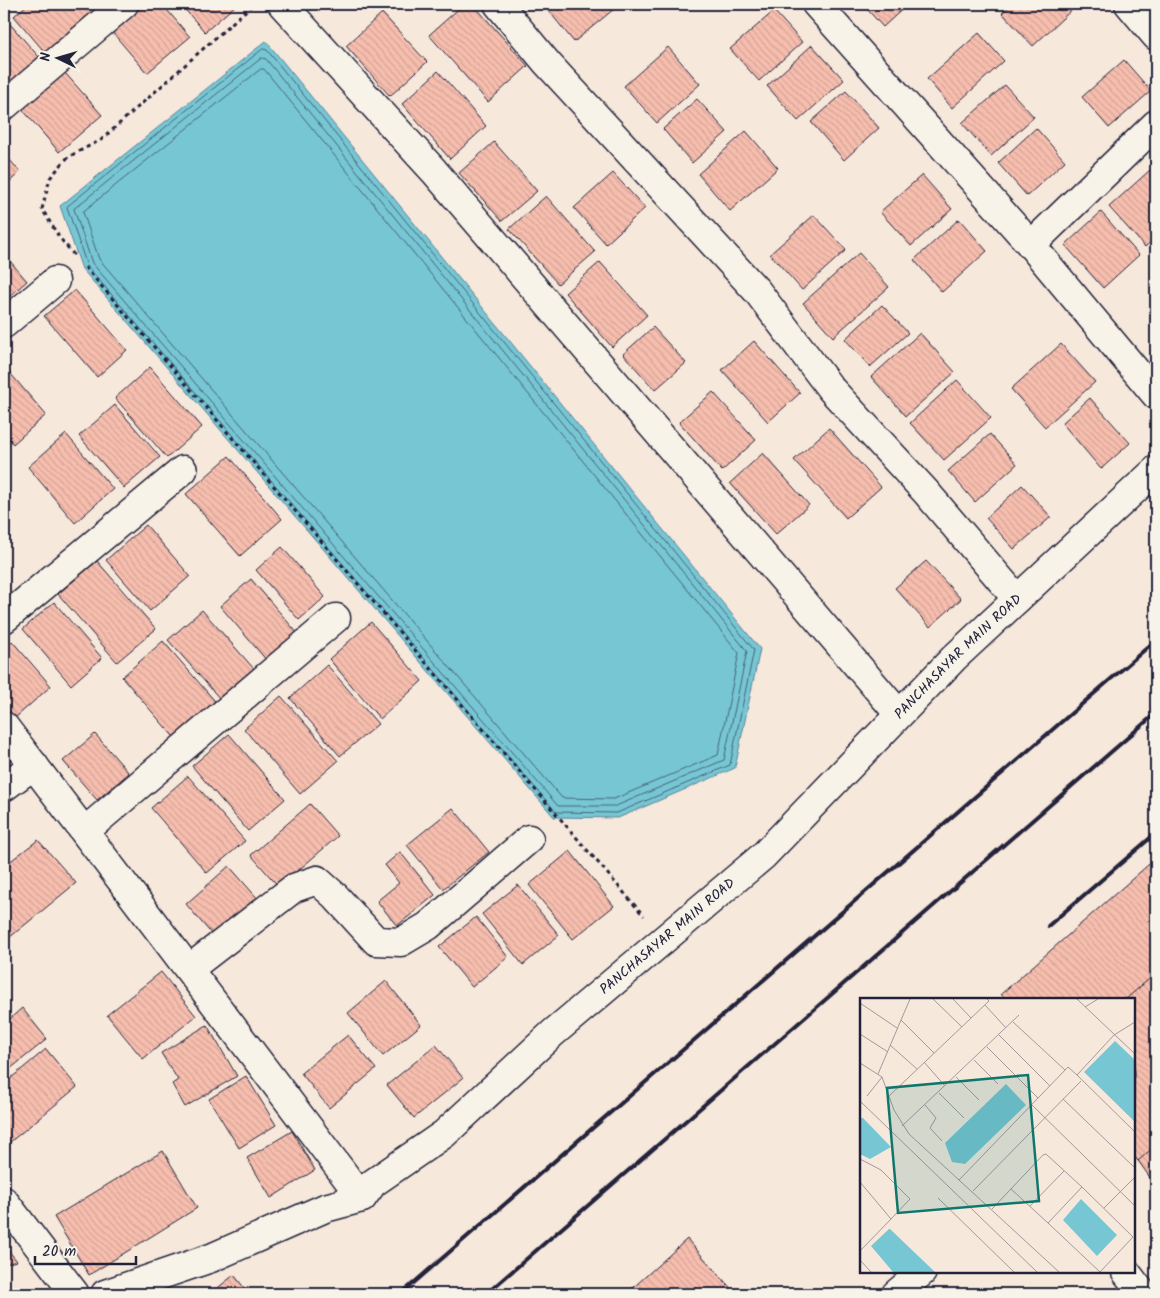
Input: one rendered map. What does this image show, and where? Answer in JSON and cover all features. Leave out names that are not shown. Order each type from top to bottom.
[{"type":"street","points":[[4,106],[124,4]]},
{"type":"street","points":[[282,4],[434,171],[898,713]]},
{"type":"street","points":[[498,4],[546,63],[757,291],[831,389],[926,492],[1017,599]]},
{"type":"street","points":[[816,4],[1031,245],[1156,395]]},
{"type":"street","points":[[1130,4],[1156,36]]},
{"type":"street","points":[[1031,245],[1156,124]]},
{"type":"street","points":[[4,324],[55,281]]},
{"type":"street","points":[[4,619],[183,470]]},
{"type":"street","name":"PANCHASAYAR MAIN ROAD","points":[[362,1198],[373,1182],[444,1134],[553,1033],[763,856],[898,713],[1156,470]]},
{"type":"street","points":[[85,831],[336,618]]},
{"type":"street","points":[[4,726],[362,1198],[325,1208],[212,1258],[105,1294]]},
{"type":"street","points":[[4,788],[34,765]]},
{"type":"street","points":[[189,969],[294,888],[317,880],[335,896],[376,941],[401,942],[428,926],[529,839]]},
{"type":"street","points":[[4,1201],[76,1294]]},
{"type":"street","points":[[896,1294],[921,1273]]},
{"type":"street","points":[[1127,1273],[1143,1294]]},
{"type":"path","points":[[253,4],[101,140],[68,157],[50,178],[42,209],[59,237],[664,939]]},
{"type":"water","points":[[266,41],[760,649],[735,768],[618,818],[554,817],[82,269],[60,206]]},
{"type":"building","points":[[28,4],[111,4],[49,57],[14,16]]},
{"type":"building","points":[[145,4],[162,4],[190,37],[147,73],[112,32]]},
{"type":"building","points":[[180,4],[237,4],[205,32]]},
{"type":"building","points":[[464,4],[473,4],[528,66],[488,102],[429,35]]},
{"type":"building","points":[[556,4],[620,4],[574,42],[548,10]]},
{"type":"building","points":[[872,4],[908,4],[883,27],[867,9]]},
{"type":"building","points":[[1012,4],[1078,4],[1033,46],[1002,13]]},
{"type":"building","points":[[774,11],[802,42],[759,81],[730,49]]},
{"type":"building","points":[[382,13],[427,62],[390,96],[346,46]]},
{"type":"building","points":[[10,24],[46,65],[11,96],[4,88],[4,29]]},
{"type":"building","points":[[979,33],[1004,61],[952,108],[927,79]]},
{"type":"building","points":[[812,45],[844,80],[798,121],[767,86]]},
{"type":"building","points":[[668,47],[700,84],[657,123],[624,86]]},
{"type":"building","points":[[1124,60],[1151,91],[1109,128],[1082,97]]},
{"type":"building","points":[[58,65],[102,115],[59,152],[16,102]]},
{"type":"building","points":[[438,71],[486,126],[450,159],[402,104]]},
{"type":"building","points":[[1005,85],[1034,117],[991,156],[962,123]]},
{"type":"building","points":[[846,91],[879,128],[844,160],[811,122]]},
{"type":"building","points":[[697,99],[727,132],[692,163],[663,129]]},
{"type":"building","points":[[1036,128],[1065,161],[1027,196],[998,163]]},
{"type":"building","points":[[746,131],[778,168],[730,211],[698,174]]},
{"type":"building","points":[[494,142],[537,191],[502,221],[459,173]]},
{"type":"building","points":[[4,153],[20,172],[4,187]]},
{"type":"building","points":[[1150,170],[1156,178],[1156,237],[1145,247],[1109,207]]},
{"type":"building","points":[[613,173],[645,208],[606,244],[574,208]]},
{"type":"building","points":[[922,175],[952,209],[911,246],[880,212]]},
{"type":"building","points":[[546,196],[595,252],[558,284],[509,229]]},
{"type":"building","points":[[1101,212],[1139,255],[1103,288],[1065,245]]},
{"type":"building","points":[[814,215],[846,250],[802,290],[770,254]]},
{"type":"building","points":[[959,219],[987,251],[942,292],[914,260]]},
{"type":"building","points":[[859,253],[889,287],[833,337],[803,303]]},
{"type":"building","points":[[4,254],[27,281],[4,301]]},
{"type":"building","points":[[600,262],[647,315],[612,347],[565,293]]},
{"type":"building","points":[[75,290],[127,350],[97,377],[44,316]]},
{"type":"building","points":[[882,305],[908,333],[870,367],[845,339]]},
{"type":"building","points":[[653,327],[686,363],[655,390],[623,354]]},
{"type":"building","points":[[920,333],[955,372],[906,416],[871,377]]},
{"type":"building","points":[[754,341],[800,393],[768,422],[722,370]]},
{"type":"building","points":[[1061,344],[1095,382],[1045,427],[1011,389]]},
{"type":"building","points":[[4,366],[46,415],[13,444],[4,432]]},
{"type":"building","points":[[150,367],[202,427],[167,458],[115,398]]},
{"type":"building","points":[[957,380],[991,418],[944,460],[910,423]]},
{"type":"building","points":[[713,392],[756,440],[722,471],[679,422]]},
{"type":"building","points":[[1090,398],[1130,443],[1101,469],[1062,423]]},
{"type":"building","points":[[115,405],[160,457],[124,488],[79,436]]},
{"type":"building","points":[[829,428],[881,487],[846,518],[794,460]]},
{"type":"building","points":[[66,434],[113,489],[75,523],[28,467]]},
{"type":"building","points":[[990,434],[1017,464],[975,502],[948,471]]},
{"type":"building","points":[[4,439],[9,445],[4,450]]},
{"type":"building","points":[[763,453],[809,505],[776,534],[730,483]]},
{"type":"building","points":[[229,456],[282,519],[240,556],[186,494]]},
{"type":"building","points":[[1022,485],[1051,517],[1014,549],[986,518]]},
{"type":"building","points":[[146,525],[190,576],[150,611],[106,560]]},
{"type":"building","points":[[282,547],[325,597],[299,620],[256,570]]},
{"type":"building","points":[[97,561],[156,629],[117,662],[58,594]]},
{"type":"building","points":[[926,561],[961,599],[930,627],[895,588]]},
{"type":"building","points":[[251,579],[299,635],[268,662],[220,606]]},
{"type":"building","points":[[54,602],[102,658],[71,685],[23,629]]},
{"type":"building","points":[[202,610],[255,670],[221,700],[168,640]]},
{"type":"building","points":[[371,622],[422,681],[380,719],[329,659]]},
{"type":"building","points":[[12,641],[51,686],[15,718],[4,704],[4,649]]},
{"type":"building","points":[[163,641],[220,707],[179,743],[122,677]]},
{"type":"building","points":[[327,665],[378,724],[340,756],[290,698]]},
{"type":"building","points":[[281,696],[338,761],[300,794],[244,729]]},
{"type":"building","points":[[95,734],[129,773],[97,800],[63,761]]},
{"type":"building","points":[[229,734],[285,799],[248,831],[192,766]]},
{"type":"building","points":[[188,776],[245,841],[207,873],[151,808]]},
{"type":"building","points":[[310,804],[338,836],[279,887],[251,855]]},
{"type":"building","points":[[453,808],[489,852],[443,889],[407,845]]},
{"type":"building","points":[[38,840],[76,883],[4,942],[4,866]]},
{"type":"building","points":[[570,851],[614,906],[573,939],[529,885]]},
{"type":"building","points":[[400,852],[435,895],[397,926],[377,901],[399,883],[385,865]]},
{"type":"building","points":[[1156,858],[1156,1186],[1135,1156],[1135,998],[1004,998],[1001,994]]},
{"type":"building","points":[[229,866],[259,900],[215,938],[186,904]]},
{"type":"building","points":[[518,885],[559,935],[523,965],[482,914]]},
{"type":"building","points":[[476,917],[508,957],[472,987],[439,947]]},
{"type":"building","points":[[161,972],[196,1016],[143,1059],[107,1015]]},
{"type":"building","points":[[1156,973],[1156,1145],[1138,1161],[1135,1157],[1135,998],[1127,998]]},
{"type":"building","points":[[386,981],[421,1025],[383,1056],[348,1013]]},
{"type":"building","points":[[22,1008],[47,1039],[4,1074],[4,1024]]},
{"type":"building","points":[[207,1025],[237,1076],[185,1107],[172,1084],[178,1080],[161,1053]]},
{"type":"building","points":[[348,1035],[376,1069],[329,1108],[301,1073]]},
{"type":"building","points":[[436,1045],[463,1078],[414,1118],[387,1085]]},
{"type":"building","points":[[46,1049],[77,1087],[4,1147],[4,1084]]},
{"type":"building","points":[[246,1076],[276,1125],[239,1148],[209,1099]]},
{"type":"building","points":[[292,1131],[315,1170],[271,1198],[247,1158]]},
{"type":"building","points":[[163,1151],[197,1208],[89,1275],[54,1217]]},
{"type":"building","points":[[687,1239],[736,1294],[626,1294]]},
{"type":"building","points":[[4,1245],[17,1261],[4,1264]]},
{"type":"building","points":[[234,1275],[249,1294],[210,1294]]},
{"type":"railway","points":[[401,1294],[1156,640]]},
{"type":"railway","points":[[486,1294],[1156,713]]},
{"type":"railway","points":[[1048,926],[1156,833]]}]
